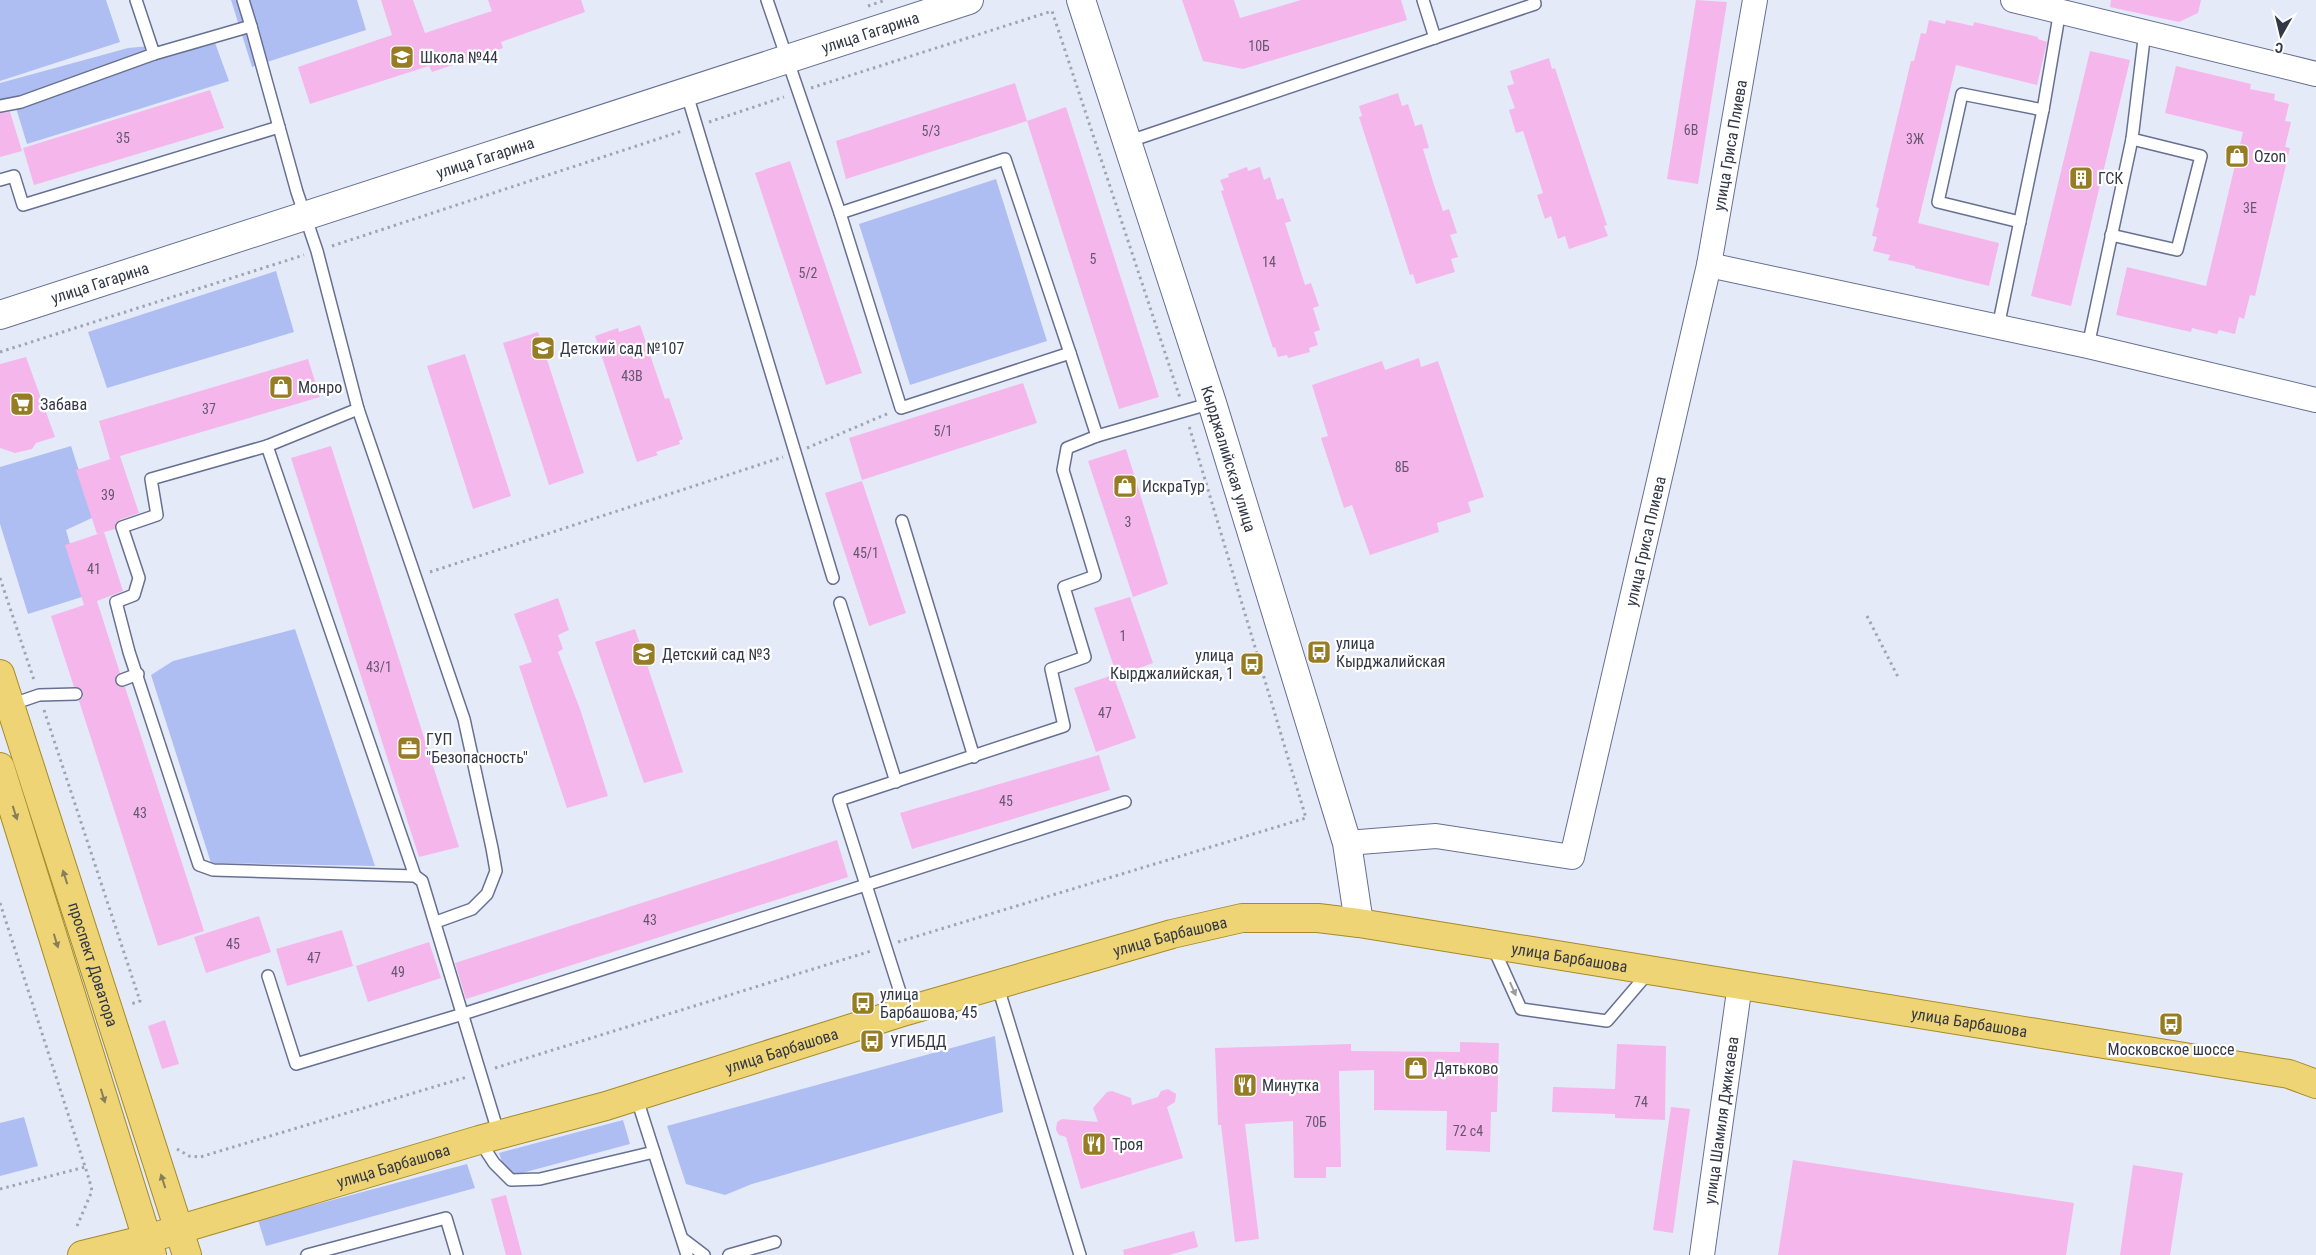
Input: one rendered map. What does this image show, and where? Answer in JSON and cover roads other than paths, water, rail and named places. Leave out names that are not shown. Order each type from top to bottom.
[{"type":"main road","name":"проспект Доватора","points":[[0,674],[187,1255]]},
{"type":"main road","name":"проспект Доватора","points":[[0,767],[150,1247]]},
{"type":"main road","name":"улица Барбашова","points":[[82,1255],[150,1247],[178,1228],[636,1096],[997,984],[1172,934],[1242,918],[1318,918],[1359,923],[2289,1074],[2316,1084]]},
{"type":"main road","name":"улица Барбашова","points":[[2289,1074],[2316,1071]]},
{"type":"street","name":"улица Гагарина","points":[[0,315],[969,0]]},
{"type":"street","name":"Кырджалийская улица","points":[[1081,0],[1212,403],[1347,844],[1359,923]]},
{"type":"street","name":"улица Гриса Плиева","points":[[1347,844],[1436,836],[1572,857],[1709,265],[1755,0]]},
{"type":"street","points":[[2013,0],[2061,5],[2144,31],[2316,74]]},
{"type":"street","points":[[1709,265],[2088,346],[2316,400]]},
{"type":"street","name":"улица Шамиля Джикаева","points":[[1702,1255],[1740,984]]},
{"type":"lane","points":[[136,0],[154,54]]},
{"type":"lane","points":[[243,0],[304,216],[317,250],[358,409],[464,720],[496,870],[487,894],[472,909],[436,922]]},
{"type":"lane","points":[[767,0],[840,213],[901,408],[1070,353]]},
{"type":"lane","points":[[1423,0],[1435,38]]},
{"type":"lane","points":[[1127,142],[1535,4],[1534,0]]},
{"type":"lane","points":[[1998,327],[2043,110],[2061,5]]},
{"type":"lane","points":[[0,106],[21,102],[154,54],[251,26]]},
{"type":"lane","points":[[2088,346],[2132,139],[2144,31]]},
{"type":"lane","points":[[686,91],[833,578]]},
{"type":"lane","points":[[2020,222],[1938,202],[1962,94],[2043,110]]},
{"type":"lane","points":[[0,180],[14,176],[23,205],[279,127]]},
{"type":"lane","points":[[2111,235],[2176,250],[2201,156],[2132,139]]},
{"type":"lane","points":[[840,213],[1005,159],[1097,436]]},
{"type":"lane","points":[[906,1011],[839,800],[1064,726],[1052,669],[1085,657],[1064,587],[1095,576],[1063,470],[1067,448],[1097,436],[1212,403]]},
{"type":"lane","points":[[358,409],[267,446],[151,479],[157,515],[122,527],[139,578],[134,595],[116,602],[199,865],[213,870],[414,876],[422,881],[481,1073],[494,1163],[511,1180],[540,1179],[654,1152]]},
{"type":"lane","points":[[267,446],[414,876]]},
{"type":"lane","points":[[902,521],[974,756]]},
{"type":"lane","points":[[840,603],[896,782]]},
{"type":"lane","points":[[122,680],[138,674]]},
{"type":"lane","points":[[9,705],[39,695],[76,694]]},
{"type":"lane","points":[[268,976],[296,1064],[463,1014],[1125,802]]},
{"type":"lane","points":[[1492,945],[1521,1009],[1607,1021],[1649,971]]},
{"type":"lane","points":[[997,984],[1080,1255]]},
{"type":"lane","points":[[636,1096],[687,1255]]},
{"type":"lane","points":[[307,1255],[446,1218],[457,1255]]},
{"type":"lane","points":[[683,1239],[704,1255]]},
{"type":"lane","points":[[729,1255],[775,1242]]},
{"type":"place","name":"Школа №44","points":[[402,57]]},
{"type":"place","name":"Ozon","points":[[2237,156]]},
{"type":"place","name":"ГСК","points":[[2081,178]]},
{"type":"place","name":"Детский сад №107","points":[[543,348]]},
{"type":"place","name":"Монро","points":[[281,387]]},
{"type":"place","name":"Забава","points":[[22,404]]},
{"type":"place","name":"ИскраТур","points":[[1125,486]]},
{"type":"place","name":"улица Кырджалийская","points":[[1319,652]]},
{"type":"place","name":"Детский сад №3","points":[[644,654]]},
{"type":"place","name":"улица Кырджалийская, 1","points":[[1252,664]]},
{"type":"place","name":"ГУП \"Безопасность\"","points":[[409,748]]},
{"type":"place","name":"улица Барбашова, 45","points":[[863,1003]]},
{"type":"place","name":"Московское шоссе","points":[[2171,1024]]},
{"type":"place","name":"УГИБДД","points":[[872,1041]]},
{"type":"place","name":"Дятьково","points":[[1416,1068]]},
{"type":"place","name":"Минутка","points":[[1245,1085]]},
{"type":"place","name":"Троя","points":[[1094,1144]]}]
